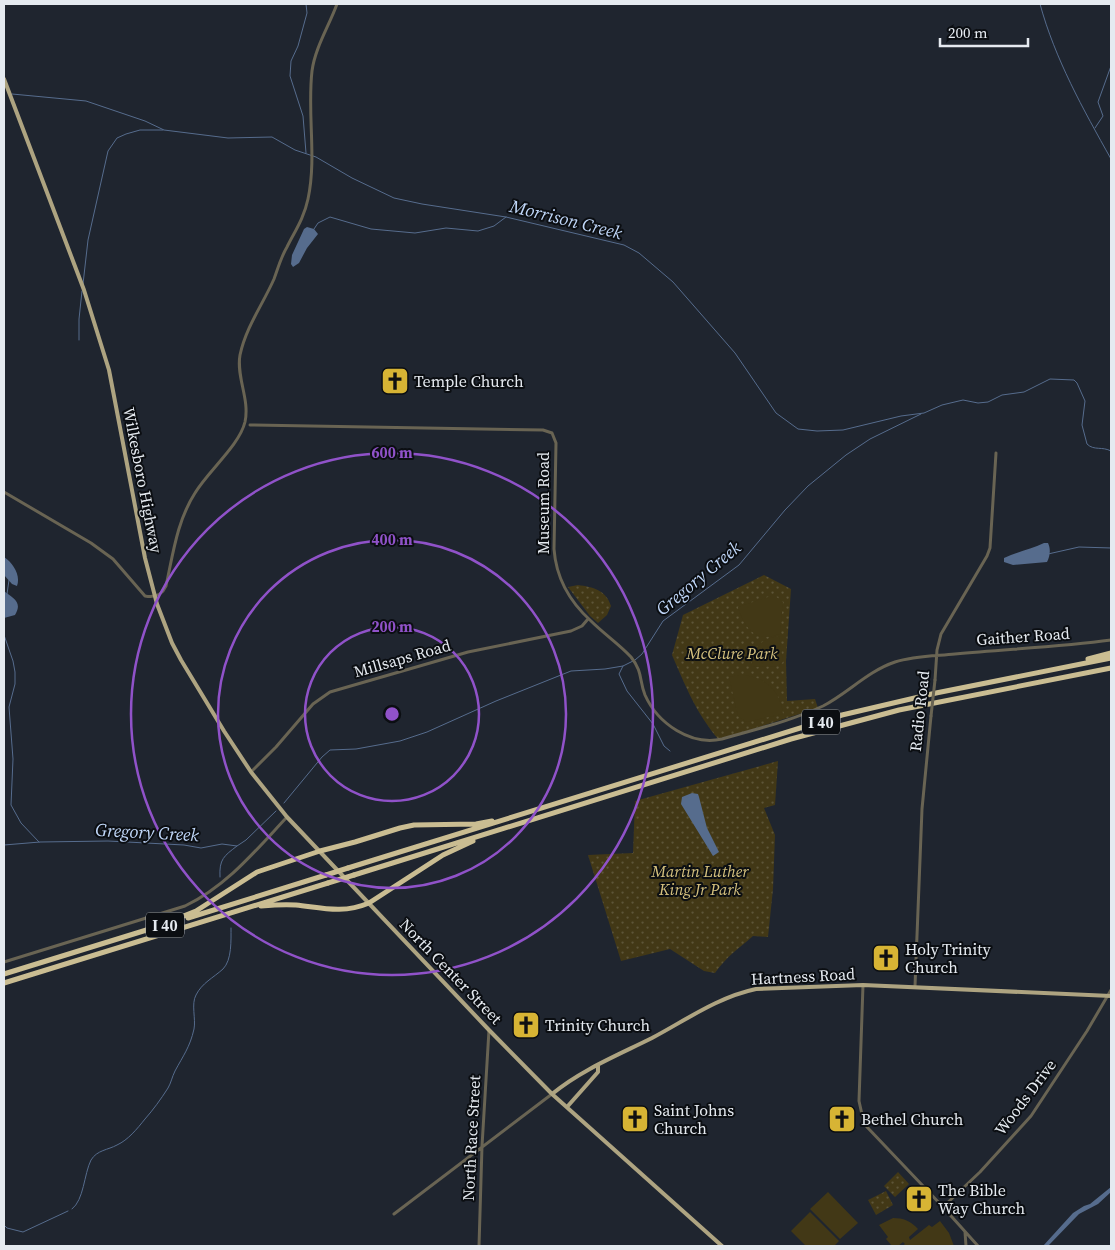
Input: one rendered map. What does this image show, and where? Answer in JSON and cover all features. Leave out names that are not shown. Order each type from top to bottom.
[{"type":"highway","points":[[1040,672],[1111,653]]},
{"type":"highway","name":"I 40","points":[[4,974],[842,716],[927,695],[1111,658]]},
{"type":"highway","name":"I 40","points":[[4,983],[772,745],[899,710],[1111,669]]},
{"type":"highway","points":[[151,929],[196,911],[257,872],[320,851],[414,825],[476,824],[536,810]]},
{"type":"highway","points":[[240,910],[276,905],[345,910],[356,908],[369,903],[443,855],[498,830]]},
{"type":"main road","name":"Wilkesboro Highway","points":[[4,79],[84,290],[109,370],[145,558],[154,596],[169,636],[181,660],[251,772],[287,817],[320,851]]},
{"type":"main road","name":"North Center Street","points":[[320,851],[552,1094],[722,1246]]},
{"type":"main road","name":"Hartness Road","points":[[552,1094],[569,1080],[721,1000],[741,992],[771,988],[863,985],[1110,996]]},
{"type":"main road","points":[[567,1107],[598,1072],[598,1066]]},
{"type":"street","points":[[4,492],[91,543],[113,559],[145,596],[160,594],[166,586],[175,543],[186,509],[195,492],[235,441],[244,426],[246,410],[241,380],[240,355],[255,315],[274,278],[287,245],[296,234],[305,214],[311,182],[312,70],[337,4]]},
{"type":"street","name":"Museum Road","points":[[250,425],[548,431],[552,433],[556,443],[554,536],[556,566],[562,584],[588,618],[619,644],[633,660],[640,671],[646,697],[658,715],[680,733],[695,740],[722,739],[808,713],[825,705],[884,667],[907,660],[937,656]]},
{"type":"street","name":"Radio Road","points":[[916,986],[922,808],[938,642],[942,630],[990,548],[996,453]]},
{"type":"street","name":"Millsaps Road","points":[[251,772],[276,747],[313,704],[330,692],[468,652],[571,631],[582,626],[588,618]]},
{"type":"street","name":"Gaither Road","points":[[937,656],[1003,649],[1068,646],[1111,640]]},
{"type":"street","points":[[4,962],[185,906],[195,901],[231,875],[287,817]]},
{"type":"street","points":[[863,985],[859,1101],[863,1120],[867,1127],[978,1246]]},
{"type":"street","name":"Woods Drive","points":[[943,1207],[980,1172],[1030,1116],[1110,996],[1111,990]]},
{"type":"street","name":"North Race Street","points":[[479,1246],[482,1146],[489,1030]]},
{"type":"street","points":[[394,1214],[552,1094]]},
{"type":"street","points":[[965,1232],[966,1246]]},
{"type":"green space","name":"McClure Park","points":[[764,575],[791,589],[786,661],[787,701],[815,699],[818,708],[719,740],[698,710],[672,655],[683,615]]},
{"type":"green space","points":[[578,585],[598,590],[609,601],[611,606],[607,615],[598,623],[590,616],[568,587]]},
{"type":"green space","points":[[775,596],[783,602],[780,634],[766,637],[759,636],[754,634],[747,626],[741,617],[738,607]]},
{"type":"green space","points":[[779,636],[783,662],[778,666],[752,667],[753,655],[758,646],[767,639]]},
{"type":"green space","points":[[739,675],[763,681],[775,691],[782,705],[783,714],[746,722],[738,716],[729,677]]},
{"type":"green space","name":"Martin Luther King Jr Park","points":[[778,761],[775,805],[764,808],[775,835],[773,889],[768,937],[753,936],[728,957],[715,973],[704,971],[670,949],[621,961],[588,855],[633,853],[635,801]]},
{"type":"green space","points":[[898,1172],[909,1184],[895,1197],[884,1186]]},
{"type":"green space","points":[[886,1191],[893,1205],[876,1215],[868,1200]]},
{"type":"green space","points":[[828,1192],[858,1223],[840,1239],[810,1209]]},
{"type":"green space","points":[[810,1212],[839,1241],[834,1246],[806,1246],[791,1231]]},
{"type":"green space","points":[[893,1218],[907,1220],[918,1229],[909,1237],[910,1240],[929,1225],[932,1227],[940,1221],[949,1233],[954,1246],[902,1246],[905,1244],[903,1242],[898,1246],[892,1246],[879,1225]]},
{"type":"water","points":[[307,227],[314,229],[318,234],[307,248],[299,263],[293,267],[291,264],[292,255],[304,229]]},
{"type":"water","points":[[1048,543],[1050,548],[1047,562],[1013,565],[1004,562],[1004,558]]},
{"type":"water","points":[[4,557],[15,570],[18,578],[17,586],[12,584],[4,575]]},
{"type":"water","points":[[4,591],[14,598],[18,607],[15,615],[4,618]]},
{"type":"water","points":[[692,793],[698,794],[707,828],[719,852],[713,856],[681,804],[682,797]]},
{"type":"water","points":[[1111,1187],[1111,1192],[1098,1204],[1079,1214],[1048,1246],[1043,1246],[1073,1213],[1090,1204]]},
{"type":"waterway","points":[[306,4],[307,13],[298,46],[291,61],[290,76],[303,116],[306,153]]},
{"type":"waterway","points":[[1040,4],[1053,44],[1062,64],[1111,159]]},
{"type":"waterway","points":[[1095,128],[1103,116],[1098,102],[1111,66]]},
{"type":"waterway","name":"Morrison Creek","points":[[12,94],[86,101],[145,121],[164,130],[228,138],[272,137],[295,150],[316,157],[352,178],[394,198],[506,217],[624,245],[639,253],[673,282],[735,353],[776,413],[798,429],[817,431],[843,430],[901,416],[924,413],[942,405],[963,400],[978,403],[988,402],[1002,395],[1024,392],[1050,379],[1074,380],[1085,401],[1082,425],[1087,444],[1111,451]]},
{"type":"waterway","points":[[83,284],[88,240],[108,151],[117,138],[126,134],[140,130],[163,130]]},
{"type":"waterway","points":[[314,229],[318,223],[330,217],[371,229],[415,233],[446,228],[478,231],[494,226],[506,217]]},
{"type":"waterway","points":[[79,340],[82,291]]},
{"type":"waterway","name":"Gregory Creek","points":[[284,803],[330,750],[356,749],[400,741],[427,732],[496,701],[571,671],[623,666],[635,660],[642,654],[663,621],[739,565],[785,510],[808,486],[846,455],[870,439],[921,414]]},
{"type":"waterway","points":[[1048,554],[1079,547],[1111,548]]},
{"type":"waterway","points":[[7,594],[9,580]]},
{"type":"waterway","points":[[4,635],[15,672],[15,684],[9,707],[13,759],[11,805],[21,823],[39,842]]},
{"type":"waterway","points":[[623,666],[619,674],[627,691],[653,724],[664,746],[670,751]]},
{"type":"waterway","name":"Gregory Creek","points":[[4,845],[40,842],[108,841],[184,845],[201,848],[222,844],[237,846],[246,840],[276,811]]},
{"type":"waterway","points":[[220,877],[220,866],[223,859],[237,846]]},
{"type":"waterway","points":[[72,1209],[79,1200],[93,1157],[129,1137],[151,1112],[168,1088],[192,1035],[196,995],[205,984],[223,969],[228,960],[231,928]]},
{"type":"waterway","points":[[4,1225],[7,1228],[23,1232],[68,1211]]},
{"type":"place","name":"Temple Church","points":[[395,381]]},
{"type":"place","name":"Holy Trinity Church","points":[[886,958]]},
{"type":"place","name":"Trinity Church","points":[[526,1025]]},
{"type":"place","name":"Saint Johns Church","points":[[635,1119]]},
{"type":"place","name":"Bethel Church","points":[[842,1119]]},
{"type":"place","name":"The Bible Way Church","points":[[919,1199]]}]
